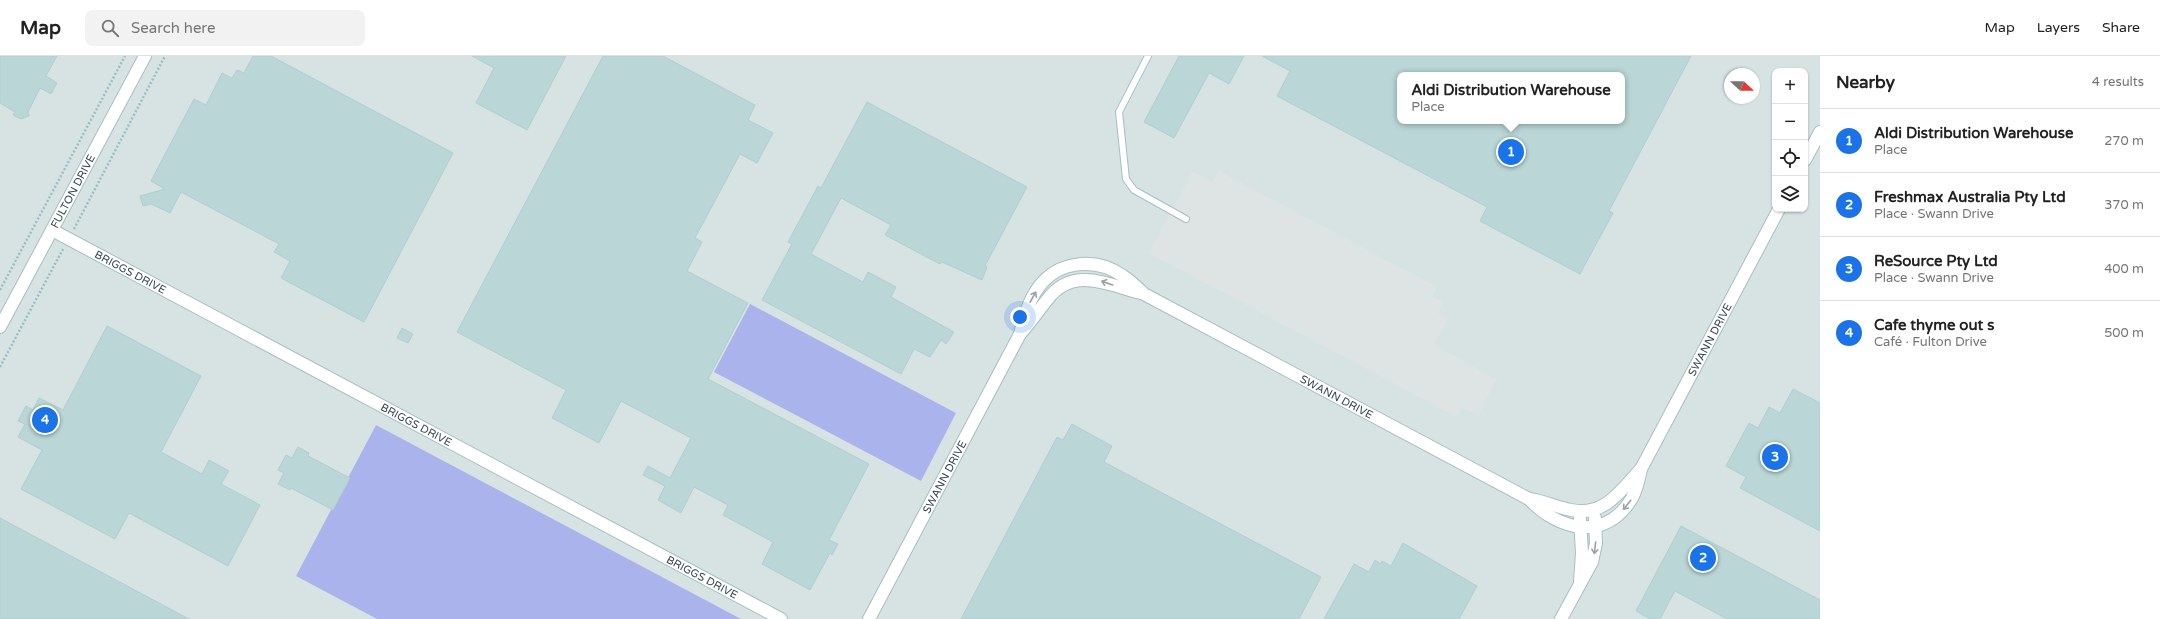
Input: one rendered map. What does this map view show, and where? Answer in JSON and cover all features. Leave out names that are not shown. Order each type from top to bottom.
[{"type":"street","name":"FULTON DRIVE","points":[[0,326],[145,56]]},
{"type":"street","points":[[1808,154],[1820,132]]},
{"type":"street","name":"SWANN DRIVE","points":[[1529,499],[1545,515],[1567,525],[1580,527],[1595,526],[1609,521],[1624,509],[1636,489],[1641,469],[1777,212]]},
{"type":"street","name":"BRIGGS DRIVE","points":[[52,230],[781,619]]},
{"type":"street","name":"SWANN DRIVE","points":[[1020,334],[1028,306],[1037,289],[1056,272],[1070,266],[1085,263],[1105,267],[1124,276],[1144,294]]},
{"type":"street","name":"SWANN DRIVE","points":[[869,619],[1020,334],[1052,294],[1072,282],[1094,279],[1144,294],[1529,499],[1579,511],[1594,509],[1613,500],[1641,469]]},
{"type":"street","points":[[1561,619],[1592,562],[1595,548],[1594,509]]},
{"type":"street","points":[[1579,511],[1582,553],[1580,583]]},
{"type":"lane","points":[[1148,56],[1119,112],[1126,179],[1134,190],[1186,219]]},
{"type":"path","points":[[0,290],[125,56]]},
{"type":"path","points":[[0,367],[165,56]]},
{"type":"shaded area","points":[[0,56],[1820,56],[1820,619],[0,619]]},
{"type":"shaded area","points":[[1193,171],[1212,182],[1219,171],[1437,287],[1432,297],[1443,302],[1438,313],[1448,318],[1434,345],[1496,379],[1478,416],[1463,408],[1457,417],[1149,253]]},
{"type":"shaded area","points":[[750,304],[956,413],[921,481],[714,372]]},
{"type":"shaded area","points":[[376,425],[741,619],[377,619],[296,576]]},
{"type":"building","points":[[0,56],[57,56],[46,76],[57,83],[51,94],[40,88],[28,112],[29,116],[21,119],[13,115],[15,112],[0,103]]},
{"type":"building","points":[[253,56],[271,56],[453,153],[364,322],[281,278],[290,261],[274,252],[279,244],[181,192],[170,213],[151,204],[143,206],[140,196],[165,189],[151,181],[194,99],[206,105],[222,73],[232,78],[237,70],[244,73]]},
{"type":"building","points":[[472,56],[566,56],[527,130],[476,103],[494,68]]},
{"type":"building","points":[[603,56],[663,56],[755,105],[748,120],[773,133],[757,163],[740,154],[695,238],[702,242],[687,271],[748,303],[708,379],[869,464],[829,540],[838,544],[832,555],[830,553],[810,590],[762,564],[773,542],[723,515],[728,505],[694,487],[681,513],[658,500],[665,486],[643,475],[648,466],[670,478],[691,438],[621,401],[599,443],[552,418],[566,390],[457,332]]},
{"type":"building","points":[[1179,56],[1244,56],[1229,84],[1209,73],[1174,138],[1144,122]]},
{"type":"building","points":[[1262,56],[1691,56],[1609,211],[1613,213],[1580,274],[1480,221],[1487,207],[1277,96],[1290,71]]},
{"type":"building","points":[[867,102],[1027,187],[985,266],[987,267],[982,280],[942,262],[940,264],[885,235],[891,225],[841,198],[811,254],[863,282],[868,272],[896,287],[891,297],[954,332],[946,344],[941,340],[930,357],[914,349],[901,374],[762,300],[792,244],[788,242],[818,186],[821,188]]},
{"type":"building","points":[[107,326],[201,376],[161,452],[202,474],[209,460],[229,471],[221,484],[260,505],[228,566],[129,513],[115,539],[21,489],[42,450],[18,437],[25,424],[18,421],[26,406],[33,410],[39,398],[63,410]]},
{"type":"building","points":[[402,328],[413,334],[408,343],[397,338]]},
{"type":"building","points":[[1793,389],[1820,403],[1820,531],[1740,488],[1746,477],[1726,466],[1749,423],[1758,428],[1769,407],[1780,413]]},
{"type":"building","points":[[1072,424],[1112,446],[1104,462],[1321,577],[1299,619],[961,619],[1057,437],[1063,440]]},
{"type":"building","points":[[298,447],[309,453],[308,456],[350,478],[333,510],[291,488],[290,490],[278,484],[284,473],[278,470],[286,455],[292,458]]},
{"type":"building","points":[[0,518],[189,619],[0,619]]},
{"type":"building","points":[[1681,526],[1820,600],[1820,619],[1727,619],[1675,591],[1660,619],[1650,619],[1636,611]]},
{"type":"building","points":[[1403,543],[1477,586],[1459,619],[1324,619],[1354,564],[1369,572],[1375,560],[1381,564],[1382,561],[1391,566]]},
{"type":"place","name":"Aldi Distribution Warehouse","points":[[1511,152]]},
{"type":"place","name":"Cafe thyme out s","points":[[45,420]]},
{"type":"place","name":"ReSource Pty Ltd","points":[[1775,457]]},
{"type":"place","name":"Freshmax Australia Pty Ltd","points":[[1703,558]]}]
